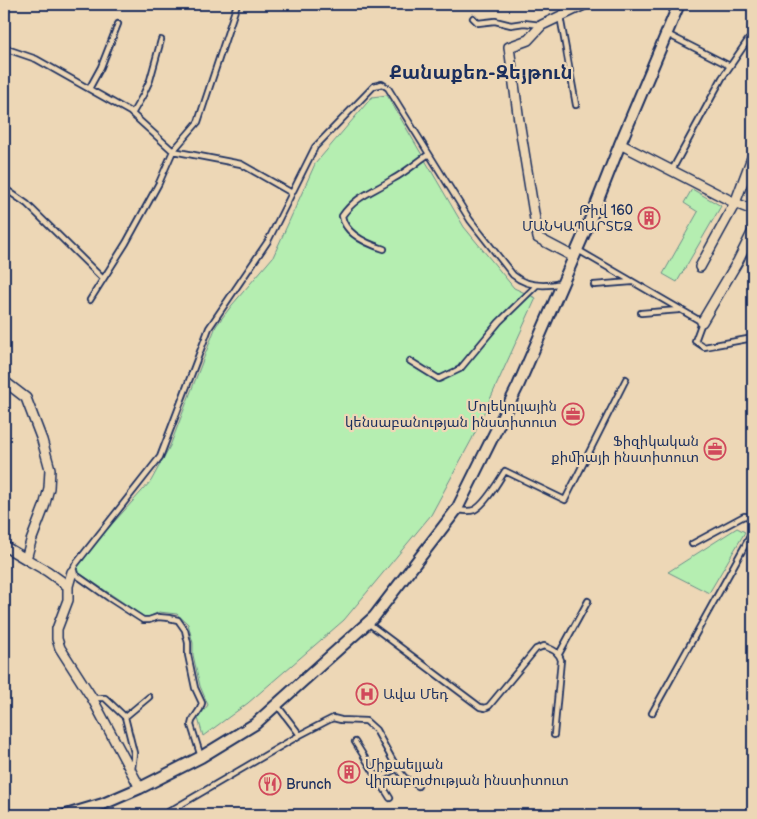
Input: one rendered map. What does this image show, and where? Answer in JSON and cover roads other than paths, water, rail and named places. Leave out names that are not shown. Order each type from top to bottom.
[{"type":"street","points":[[577,253],[538,238],[509,47],[528,40],[542,25],[586,4]]},
{"type":"street","points":[[669,35],[679,4]]},
{"type":"street","points":[[66,815],[105,808],[202,760],[258,726],[369,624],[458,510],[516,399],[669,35],[685,4]]},
{"type":"street","points":[[622,145],[735,203],[753,210]]},
{"type":"street","points":[[700,268],[735,203],[753,155]]},
{"type":"street","points":[[702,322],[738,261],[753,231]]},
{"type":"street","points":[[458,510],[518,386],[577,253]]},
{"type":"street","points":[[4,381],[26,398],[42,440],[50,469],[44,507],[26,559]]},
{"type":"street","points":[[4,546],[47,571],[68,586]]},
{"type":"street","points":[[72,572],[68,586],[68,600],[58,629],[57,639],[60,648],[92,698],[140,788]]},
{"type":"street","points":[[78,814],[140,788],[201,757],[255,724],[278,706]]},
{"type":"lane","points":[[90,300],[126,243],[159,183],[173,151],[198,122],[237,4]]},
{"type":"lane","points":[[560,16],[576,105]]},
{"type":"lane","points":[[473,18],[478,22],[495,21],[511,25],[524,23],[542,25]]},
{"type":"lane","points":[[89,89],[101,66],[118,24]]},
{"type":"lane","points":[[669,35],[730,66]]},
{"type":"lane","points":[[132,114],[150,80],[161,40]]},
{"type":"lane","points":[[672,170],[722,78],[748,40],[753,42]]},
{"type":"lane","points":[[4,48],[36,59],[132,114],[173,151],[241,164],[292,193]]},
{"type":"lane","points":[[201,757],[191,725],[202,702],[195,688],[185,630],[178,620],[158,617],[143,620],[72,572],[75,565],[160,457],[209,328],[268,241],[315,147],[374,86],[382,84],[388,88],[470,220],[513,275],[521,282],[536,285],[548,286],[563,283]]},
{"type":"lane","points":[[384,249],[372,246],[357,237],[345,225],[342,216],[355,200],[392,180],[429,154]]},
{"type":"lane","points":[[4,188],[26,204],[103,279]]},
{"type":"lane","points":[[577,253],[633,282],[702,322],[696,341],[704,347],[753,338]]},
{"type":"lane","points":[[594,286],[633,282]]},
{"type":"lane","points":[[410,362],[439,379],[460,369],[499,322],[536,285]]},
{"type":"lane","points":[[642,313],[680,310]]},
{"type":"lane","points":[[458,510],[468,512],[476,509],[485,501],[505,471],[565,500],[626,379]]},
{"type":"lane","points":[[692,544],[744,516],[753,517]]},
{"type":"lane","points":[[652,713],[753,531]]},
{"type":"lane","points":[[559,654],[588,601]]},
{"type":"lane","points":[[369,624],[480,707],[485,708],[489,706],[536,649],[544,646],[559,654],[561,660],[554,735]]},
{"type":"lane","points":[[92,698],[106,698],[125,717],[134,752],[132,770]]},
{"type":"lane","points":[[125,717],[149,698]]},
{"type":"lane","points":[[278,706],[300,735]]},
{"type":"lane","points":[[163,815],[300,735],[334,718],[366,722],[376,730],[397,768],[404,777],[418,786]]},
{"type":"lane","points":[[355,742],[390,798]]},
{"type":"lane","points":[[378,779],[397,768]]},
{"type":"place","name":"Թիվ 160 ՄԱՆԿԱՊԱՐՏԵԶ","points":[[649,218]]},
{"type":"place","name":"Մոլեկուլային կենսաբանության ինստիտուտ","points":[[573,414]]},
{"type":"place","name":"Ֆիզիկական քիմիայի ինստիտուտ","points":[[715,449]]},
{"type":"place","name":"Ավա Մեդ","points":[[367,694]]},
{"type":"place","name":"Միքաելյան վիրաբուժության ինստիտուտ","points":[[349,772]]},
{"type":"place","name":"Brunch","points":[[270,784]]},
{"type":"district","name":"Քանաքեռ-Զեյթուն","points":[[481,72]]}]
